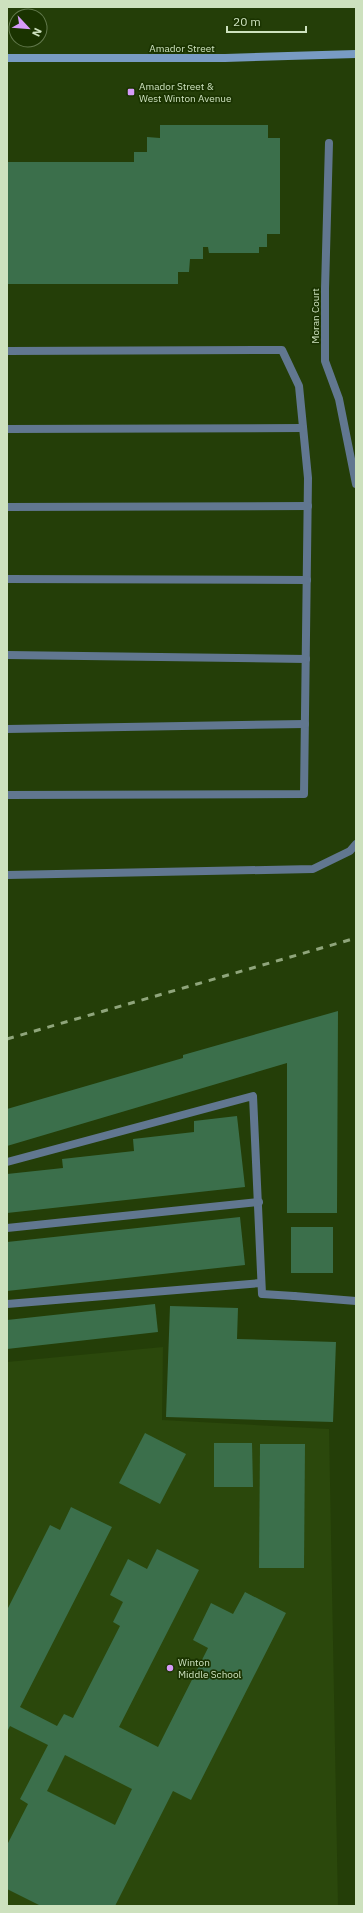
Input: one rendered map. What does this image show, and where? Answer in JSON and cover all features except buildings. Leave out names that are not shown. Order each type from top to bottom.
[{"type":"street","name":"Amador Street","points":[[7,58],[225,58],[356,54]]},
{"type":"street","name":"Moran Court","points":[[329,143],[325,289],[326,361],[339,399],[356,484]]},
{"type":"street","points":[[7,351],[282,350],[298,386],[308,478],[304,794],[7,795]]},
{"type":"street","points":[[7,429],[303,428]]},
{"type":"street","points":[[7,507],[308,506]]},
{"type":"street","points":[[7,579],[307,580]]},
{"type":"street","points":[[7,655],[306,659]]},
{"type":"street","points":[[7,728],[305,724]]},
{"type":"street","points":[[7,875],[313,869],[350,851],[356,844]]},
{"type":"street","points":[[7,1162],[253,1096],[262,1294],[356,1301]]},
{"type":"street","points":[[7,1228],[259,1202]]},
{"type":"street","points":[[7,1304],[261,1283]]},
{"type":"shaded area","name":"Winton Middle School","points":[[163,1347],[162,1420],[329,1429],[338,1906],[7,1906],[7,1362]]},
{"type":"railway","points":[[7,1039],[356,938]]},
{"type":"place","name":"Amador Street & West Winton Avenue","points":[[131,92]]},
{"type":"place","name":"Winton Middle School","points":[[170,1668]]}]
